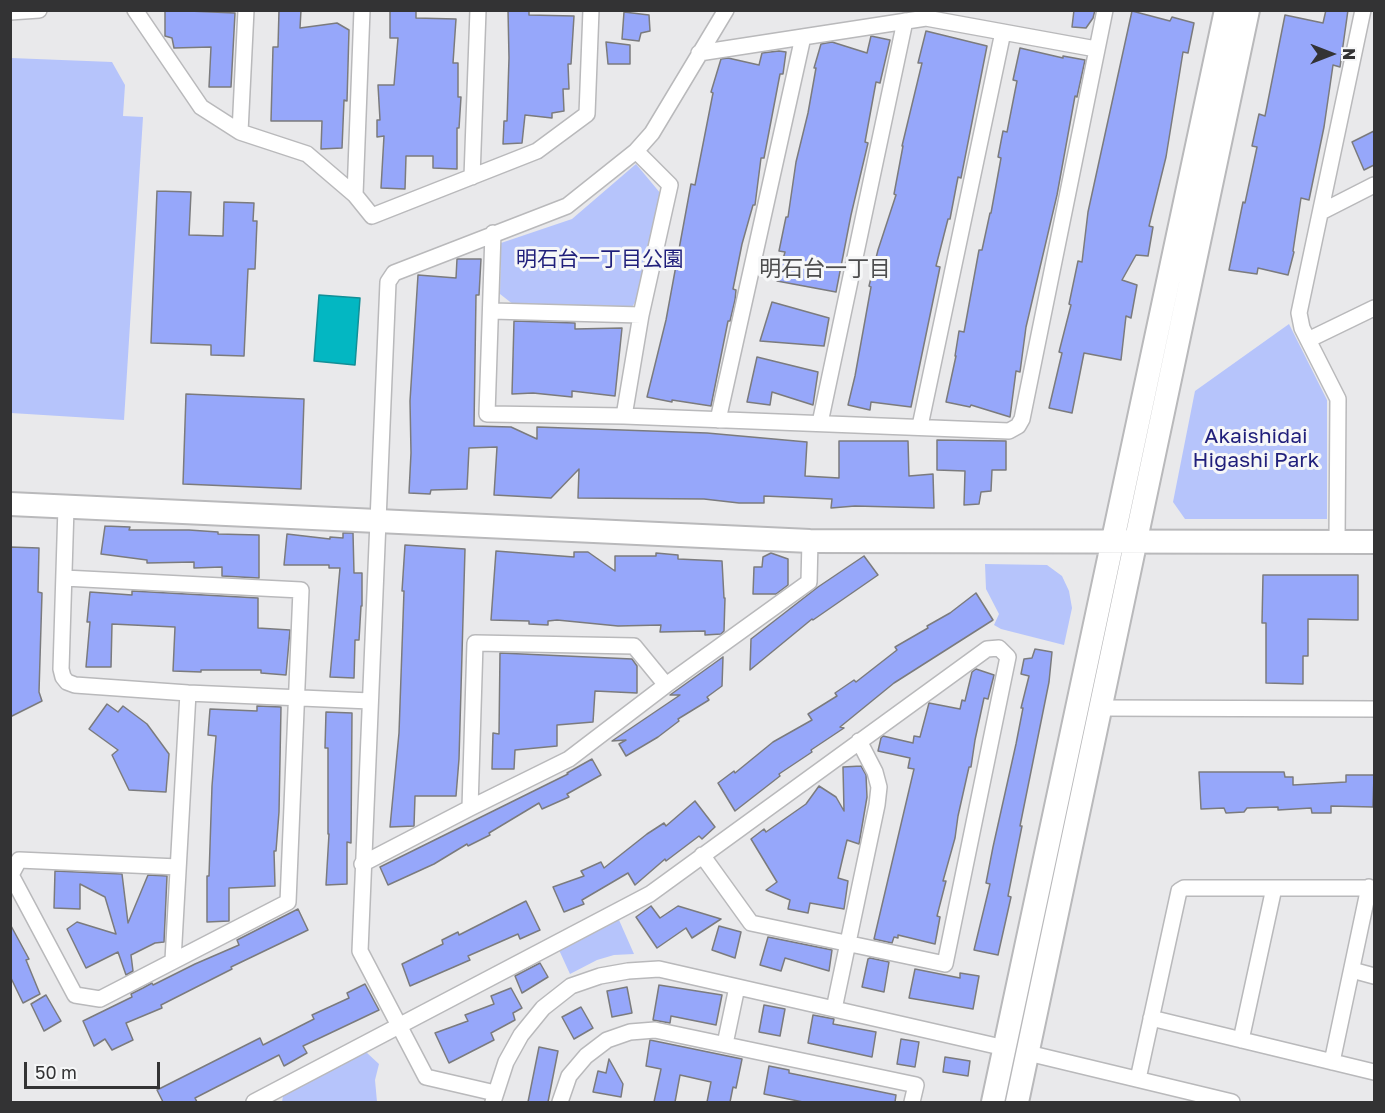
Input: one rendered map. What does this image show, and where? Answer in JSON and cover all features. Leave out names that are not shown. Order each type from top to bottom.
[{"type":"street","points":[[13,11],[39,10]]},
{"type":"street","points":[[135,10],[201,107],[240,132],[307,154],[356,195],[372,216],[537,151],[587,114],[591,10]]},
{"type":"street","points":[[240,132],[246,10]]},
{"type":"street","points":[[356,195],[362,10]]},
{"type":"street","points":[[472,177],[478,10]]},
{"type":"street","points":[[726,10],[652,133],[636,151],[567,206],[394,273],[388,282],[360,951],[426,1077],[494,1097],[506,1062],[521,1035],[543,1008],[571,986],[600,976],[628,971],[659,969],[1005,1048]]},
{"type":"street","points":[[493,233],[487,414],[624,416],[1009,431],[1018,426],[1022,419],[1105,10]]},
{"type":"street","points":[[993,1102],[1226,10]]},
{"type":"street","points":[[1017,1102],[1248,10]]},
{"type":"street","points":[[1337,541],[1338,399],[1302,328],[1299,313],[1363,10]]},
{"type":"street","points":[[699,53],[926,18],[1096,49]]},
{"type":"street","points":[[820,423],[906,21]]},
{"type":"street","points":[[920,426],[1003,32]]},
{"type":"street","points":[[718,420],[803,37]]},
{"type":"street","points":[[624,416],[641,315],[670,185],[636,151]]},
{"type":"street","points":[[1321,212],[1374,185]]},
{"type":"street","points":[[1308,340],[1374,308]]},
{"type":"street","points":[[492,311],[641,315]]},
{"type":"street","points":[[10,504],[810,541],[1374,542]]},
{"type":"street","points":[[66,507],[61,669],[67,682],[75,685],[188,693],[370,701]]},
{"type":"street","points":[[362,864],[569,759],[666,685],[809,582],[810,541]]},
{"type":"street","points":[[64,578],[301,590],[288,902],[100,999],[75,995],[11,875],[19,860],[178,867]]},
{"type":"street","points":[[470,808],[476,643],[634,646],[666,685]]},
{"type":"street","points":[[260,1101],[650,894],[702,855],[987,649],[999,648],[1008,657],[945,964],[751,923],[702,855]]},
{"type":"street","points":[[173,960],[188,693]]},
{"type":"street","points":[[1100,708],[1374,709]]},
{"type":"street","points":[[834,1009],[879,787],[875,772],[859,741]]},
{"type":"street","points":[[1137,1079],[1179,891],[1184,888],[1372,888],[1332,1062]]},
{"type":"street","points":[[1241,1040],[1274,888]]},
{"type":"street","points":[[1352,970],[1374,976]]},
{"type":"street","points":[[725,1044],[737,987]]},
{"type":"street","points":[[1151,1018],[1374,1072]]},
{"type":"street","points":[[563,1102],[569,1076],[586,1056],[607,1040],[630,1032],[655,1030],[916,1085],[912,1102]]},
{"type":"street","points":[[1028,1053],[1232,1102]]},
{"type":"green space","points":[[11,58],[112,62],[125,85],[123,116],[143,117],[124,420],[11,413]]},
{"type":"green space","name":"明石台一丁目公園","points":[[636,164],[661,194],[642,292],[632,307],[514,305],[500,294],[501,243],[572,219]]},
{"type":"green space","name":"Akaishidai Higashi Park","points":[[1289,324],[1327,400],[1327,519],[1185,519],[1173,502],[1195,391]]},
{"type":"green space","points":[[985,564],[1047,565],[1062,576],[1069,591],[1072,608],[1064,645],[1001,629],[994,625],[999,614],[986,589]]},
{"type":"green space","points":[[619,920],[634,954],[614,955],[597,960],[570,974],[559,950]]},
{"type":"green space","points":[[366,1052],[379,1064],[375,1080],[377,1102],[282,1102],[283,1096]]},
{"type":"shaded area","points":[[319,295],[360,298],[355,365],[314,361]]},
{"type":"building","points":[[165,10],[235,13],[231,87],[209,87],[211,47],[174,48],[172,38],[165,36]]},
{"type":"building","points":[[279,10],[301,10],[300,28],[337,23],[349,30],[347,101],[344,100],[342,148],[321,149],[322,121],[271,121],[273,47],[278,47]]},
{"type":"building","points":[[390,10],[416,10],[416,18],[456,19],[453,63],[458,63],[458,97],[461,97],[459,128],[457,128],[457,169],[433,168],[433,156],[406,156],[405,189],[381,188],[384,136],[377,137],[377,120],[380,120],[378,85],[394,85],[398,38],[390,38]]},
{"type":"building","points":[[508,10],[529,10],[529,15],[574,16],[571,64],[568,64],[569,89],[563,89],[564,111],[552,113],[552,118],[525,115],[522,143],[503,144],[504,121],[507,121]]},
{"type":"building","points":[[1074,10],[1095,10],[1086,28],[1072,27]]},
{"type":"building","points":[[1326,10],[1348,10],[1340,67],[1333,65],[1324,127],[1309,200],[1301,198],[1294,252],[1288,275],[1258,268],[1257,274],[1229,270],[1257,147],[1252,146],[1259,114],[1265,116],[1285,15],[1323,23]]},
{"type":"building","points":[[1132,11],[1170,21],[1172,17],[1194,23],[1188,53],[1183,52],[1166,157],[1149,226],[1153,227],[1148,256],[1136,255],[1122,280],[1137,285],[1131,318],[1126,316],[1121,360],[1084,353],[1072,413],[1049,408],[1062,353],[1059,352],[1071,305],[1069,304],[1078,261],[1082,262],[1088,212]]},
{"type":"building","points":[[624,12],[649,15],[650,31],[641,33],[639,41],[622,39]]},
{"type":"building","points":[[926,31],[987,46],[961,178],[958,177],[950,219],[948,219],[936,266],[940,267],[911,407],[871,402],[870,410],[848,405],[871,287],[869,286],[896,195],[894,194],[902,146],[922,63],[918,63]]},
{"type":"building","points":[[871,36],[890,40],[880,83],[876,82],[865,142],[868,143],[836,292],[777,281],[785,252],[779,251],[786,217],[788,217],[796,162],[808,113],[816,68],[814,68],[821,44],[832,42],[867,53]]},
{"type":"building","points":[[606,42],[630,45],[630,64],[608,64]]},
{"type":"building","points":[[1020,48],[1063,58],[1063,56],[1085,60],[1077,97],[1075,96],[1057,195],[1026,327],[1020,372],[1016,371],[1010,417],[971,405],[970,407],[946,402],[959,331],[964,332],[979,250],[982,250],[991,213],[1001,158],[998,157],[1003,131],[1007,132],[1017,81],[1013,80]]},
{"type":"building","points":[[786,52],[783,74],[780,74],[764,158],[761,158],[755,205],[753,205],[742,244],[733,289],[736,290],[735,300],[730,321],[728,321],[711,406],[647,397],[666,320],[691,184],[695,185],[713,93],[711,92],[721,59],[728,58],[759,65],[762,53]]},
{"type":"building","points":[[1374,131],[1374,165],[1364,170],[1352,142]]},
{"type":"building","points":[[157,191],[191,192],[189,235],[223,236],[224,202],[254,203],[253,221],[257,221],[255,269],[248,269],[244,356],[211,355],[211,345],[151,343]]},
{"type":"building","points":[[457,259],[481,259],[479,295],[476,295],[474,426],[511,427],[537,439],[537,427],[707,433],[807,442],[805,476],[839,478],[839,441],[908,441],[909,476],[933,474],[934,508],[855,506],[831,508],[832,499],[764,496],[764,503],[704,499],[578,498],[579,469],[551,498],[494,495],[497,447],[469,448],[467,489],[431,490],[430,494],[409,493],[410,401],[418,275],[456,278]]},
{"type":"building","points":[[772,302],[829,318],[824,346],[760,341]]},
{"type":"building","points":[[514,321],[575,323],[575,329],[622,328],[615,396],[572,391],[572,397],[533,393],[512,394]]},
{"type":"building","points":[[757,357],[818,372],[813,405],[772,392],[770,405],[747,402]]},
{"type":"building","points":[[186,394],[304,399],[301,489],[183,484]]},
{"type":"building","points":[[937,440],[1006,441],[1006,470],[992,470],[991,491],[981,492],[979,504],[964,505],[965,471],[937,470]]},
{"type":"building","points":[[105,526],[130,527],[129,530],[189,530],[218,532],[218,534],[259,535],[259,578],[222,576],[222,567],[194,568],[194,562],[147,563],[147,560],[101,554]]},
{"type":"building","points":[[343,533],[353,533],[354,573],[362,573],[362,606],[359,640],[355,640],[354,678],[330,677],[340,568],[329,568],[329,565],[284,565],[287,534],[330,539],[330,537],[343,538]]},
{"type":"building","points":[[405,545],[465,549],[459,759],[456,796],[415,796],[414,826],[390,827],[399,733]]},
{"type":"building","points":[[10,547],[39,548],[38,592],[42,593],[39,692],[42,701],[10,717]]},
{"type":"building","points":[[496,551],[574,557],[574,552],[588,552],[615,571],[615,556],[656,556],[656,553],[678,555],[678,559],[722,561],[725,598],[724,631],[721,634],[705,635],[705,631],[660,632],[661,625],[618,626],[557,620],[548,621],[548,625],[529,624],[529,621],[491,620]]},
{"type":"building","points":[[771,553],[788,559],[788,585],[776,594],[753,594],[754,567],[762,567],[763,557]]},
{"type":"building","points":[[864,556],[878,575],[812,619],[750,670],[751,639],[818,587]]},
{"type":"building","points":[[1263,575],[1358,575],[1358,620],[1308,619],[1308,656],[1303,656],[1303,684],[1266,683],[1266,623],[1262,623]]},
{"type":"building","points":[[132,591],[258,598],[258,628],[290,630],[286,675],[261,673],[261,670],[173,671],[175,627],[112,624],[111,667],[86,667],[90,592],[132,595]]},
{"type":"building","points":[[976,593],[993,620],[894,683],[840,727],[844,728],[779,774],[780,776],[735,811],[718,783],[734,771],[735,773],[773,742],[812,720],[808,714],[837,696],[835,693],[854,680],[856,682],[897,650],[895,647],[928,628],[927,626],[950,613]]},
{"type":"building","points":[[1035,649],[1052,652],[1049,682],[1020,826],[1022,826],[1008,896],[1011,897],[998,955],[974,950],[990,884],[986,883],[1029,676],[1021,674],[1024,659],[1032,658]]},
{"type":"building","points":[[500,653],[632,659],[637,666],[637,693],[595,691],[593,722],[557,725],[557,746],[515,750],[514,769],[492,769],[493,733],[499,734]]},
{"type":"building","points":[[723,657],[722,686],[707,697],[709,700],[678,719],[679,721],[658,737],[626,756],[619,744],[626,740],[612,741],[680,695],[670,695]]},
{"type":"building","points":[[976,669],[994,675],[988,699],[984,698],[971,767],[969,767],[955,838],[943,881],[946,881],[937,916],[940,917],[935,944],[898,935],[898,938],[894,937],[892,943],[874,939],[914,769],[908,768],[910,758],[878,751],[881,738],[883,736],[913,743],[914,736],[920,737],[929,703],[960,709],[962,700],[965,701],[972,672]]},
{"type":"building","points":[[107,704],[118,712],[123,706],[147,724],[169,754],[166,792],[129,790],[112,755],[118,750],[89,729]]},
{"type":"building","points":[[257,706],[281,707],[279,812],[276,851],[274,851],[275,886],[229,888],[229,921],[207,922],[207,876],[209,876],[216,736],[208,735],[210,709],[257,711]]},
{"type":"building","points":[[326,712],[352,713],[351,843],[347,842],[347,884],[326,885],[329,834],[328,748],[325,748]]},
{"type":"building","points":[[592,759],[601,775],[567,794],[569,797],[542,809],[539,803],[489,833],[490,835],[468,846],[467,844],[434,864],[388,885],[380,867],[568,774]]},
{"type":"building","points":[[861,766],[866,775],[867,797],[859,844],[847,840],[838,878],[848,881],[844,909],[810,903],[808,913],[788,909],[790,900],[766,890],[777,882],[751,839],[764,829],[766,832],[806,804],[819,786],[836,797],[844,811],[843,767]]},
{"type":"building","points":[[1199,772],[1284,772],[1285,777],[1293,777],[1293,785],[1346,782],[1346,775],[1374,775],[1373,807],[1331,806],[1331,813],[1312,813],[1311,808],[1278,810],[1278,807],[1247,808],[1244,812],[1226,813],[1224,808],[1201,809]]},
{"type":"building","points":[[695,801],[715,827],[702,839],[699,836],[666,861],[665,859],[635,885],[628,873],[582,900],[584,904],[564,912],[553,887],[584,876],[581,871],[601,862],[604,868],[647,834],[664,823],[666,826]]},
{"type":"building","points":[[55,871],[122,874],[128,923],[148,875],[167,876],[164,942],[155,943],[131,955],[133,971],[126,975],[118,952],[86,968],[67,929],[77,922],[116,934],[105,897],[80,884],[80,909],[54,908]]},
{"type":"building","points":[[526,901],[540,930],[520,939],[518,934],[468,956],[470,960],[410,986],[402,964],[443,944],[442,940],[458,932],[459,935]]},
{"type":"building","points":[[651,906],[660,918],[678,906],[721,919],[692,938],[686,928],[657,948],[636,917]]},
{"type":"building","points":[[298,909],[308,930],[231,967],[232,969],[161,1005],[162,1008],[126,1023],[133,1040],[112,1050],[105,1039],[94,1046],[83,1021],[132,997],[131,994],[152,983],[153,985],[239,945],[237,940]]},
{"type":"building","points":[[10,924],[29,959],[26,960],[40,994],[23,1003],[10,976]]},
{"type":"building","points":[[719,926],[741,932],[735,958],[712,950]]},
{"type":"building","points":[[768,937],[832,950],[829,971],[785,958],[781,971],[760,965]]},
{"type":"building","points":[[870,958],[889,962],[884,992],[862,987]]},
{"type":"building","points":[[540,963],[548,977],[522,993],[515,976]]},
{"type":"building","points":[[915,969],[960,978],[960,973],[979,976],[973,1009],[909,998]]},
{"type":"building","points":[[365,984],[379,1010],[303,1046],[307,1053],[284,1066],[279,1055],[195,1098],[197,1102],[163,1102],[157,1090],[260,1038],[263,1045],[314,1019],[312,1015],[349,998],[347,993]]},
{"type":"building","points":[[659,985],[722,995],[716,1025],[671,1016],[670,1023],[653,1020]]},
{"type":"building","points":[[627,987],[632,1013],[612,1017],[607,991]]},
{"type":"building","points":[[511,988],[522,1008],[513,1013],[515,1020],[491,1033],[494,1040],[449,1063],[435,1033],[468,1021],[465,1015],[494,1004],[491,996]]},
{"type":"building","points":[[46,995],[61,1021],[44,1031],[31,1004]]},
{"type":"building","points":[[764,1005],[785,1009],[780,1036],[759,1032]]},
{"type":"building","points":[[581,1007],[593,1028],[574,1039],[562,1017]]},
{"type":"building","points":[[813,1015],[834,1019],[833,1024],[876,1032],[872,1057],[808,1043]]},
{"type":"building","points":[[901,1039],[919,1042],[915,1067],[897,1064]]},
{"type":"building","points":[[650,1040],[742,1059],[736,1088],[733,1087],[730,1102],[707,1102],[711,1082],[680,1075],[675,1102],[654,1102],[661,1069],[646,1066]]},
{"type":"building","points":[[539,1047],[558,1051],[548,1102],[528,1102]]},
{"type":"building","points":[[945,1057],[970,1061],[968,1076],[943,1072]]},
{"type":"building","points":[[609,1059],[623,1084],[621,1097],[593,1092],[598,1071],[606,1073]]},
{"type":"building","points":[[769,1066],[789,1070],[789,1073],[896,1095],[895,1102],[803,1102],[764,1094]]},
{"type":"district","name":"明石台一丁目","points":[[825,269]]}]
